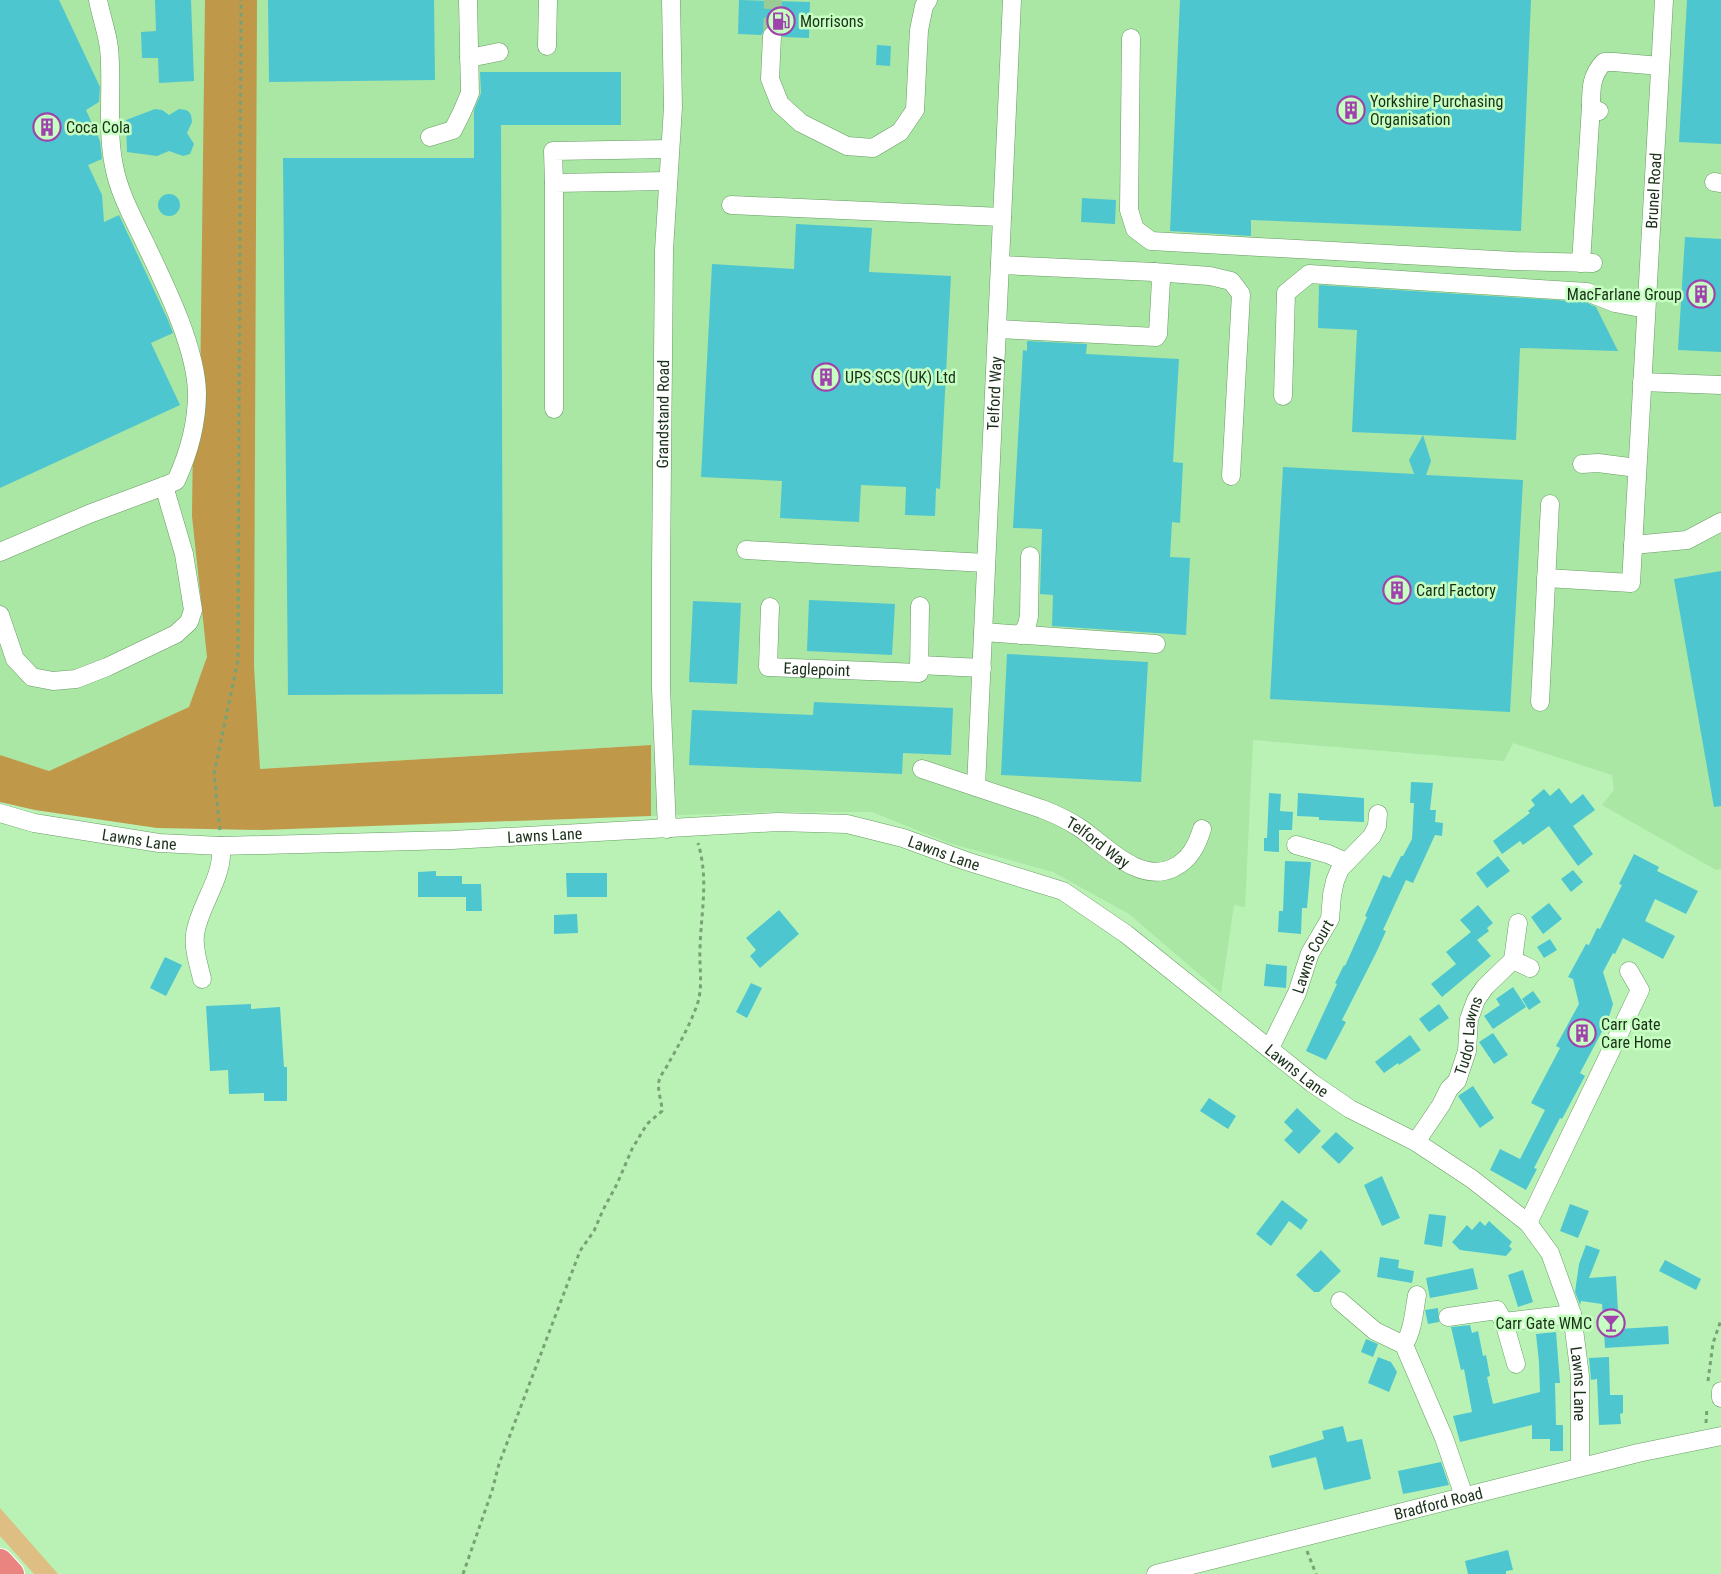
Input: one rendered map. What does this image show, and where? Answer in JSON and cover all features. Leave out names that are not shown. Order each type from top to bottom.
[{"type":"highway","points":[[0,1562],[11,1574]]},
{"type":"street","points":[[0,552],[90,514],[176,481],[189,449],[197,394],[195,376],[188,347],[175,309],[119,189],[113,164],[109,48],[98,0]]},
{"type":"street","points":[[430,137],[453,130],[470,93],[468,0]]},
{"type":"street","points":[[547,46],[548,0]]},
{"type":"street","name":"Grandstand Road","points":[[667,829],[661,688],[660,572],[664,250],[672,106],[671,0]]},
{"type":"street","points":[[772,36],[770,79],[780,104],[801,123],[848,146],[873,148],[900,132],[915,110],[919,30],[924,6],[928,0]]},
{"type":"street","name":"Telford Way","points":[[976,787],[1012,0]]},
{"type":"street","name":"Brunel Road","points":[[1546,578],[1631,583],[1664,0]]},
{"type":"street","points":[[1131,38],[1129,210],[1135,229],[1151,241],[1494,260],[1587,263],[1597,108],[1592,82],[1597,70],[1604,62],[1660,66]]},
{"type":"street","points":[[469,58],[499,52]]},
{"type":"street","points":[[554,409],[553,152],[670,149]]},
{"type":"street","points":[[554,183],[668,181]]},
{"type":"street","points":[[731,205],[1002,216]]},
{"type":"street","points":[[1000,265],[1154,272],[1210,276],[1231,281],[1241,294],[1231,476]]},
{"type":"street","points":[[997,329],[1156,337],[1158,334],[1160,280],[1154,272]]},
{"type":"street","points":[[1283,396],[1286,293],[1309,274],[1587,292],[1615,303],[1646,309]]},
{"type":"street","points":[[1642,382],[1721,385]]},
{"type":"street","points":[[1582,464],[1598,463],[1637,468]]},
{"type":"street","points":[[0,615],[15,659],[32,677],[53,681],[76,679],[107,667],[176,634],[189,622],[193,610],[184,554],[164,486]]},
{"type":"street","points":[[1540,702],[1550,504]]},
{"type":"street","points":[[1633,545],[1687,540],[1721,522]]},
{"type":"street","points":[[746,550],[986,564]]},
{"type":"street","points":[[1021,635],[1027,625],[1029,616],[1030,556]]},
{"type":"street","points":[[919,665],[920,606]]},
{"type":"street","name":"Eaglepoint","points":[[770,607],[768,667],[918,673],[919,665],[982,668]]},
{"type":"street","points":[[983,632],[1156,644]]},
{"type":"street","name":"Telford Way","points":[[922,769],[1061,817],[1138,869],[1152,872],[1167,870],[1179,865],[1197,844],[1202,829]]},
{"type":"street","name":"Lawns Lane","points":[[0,813],[34,824],[158,842],[221,846],[452,840],[778,822],[847,824],[903,838],[966,861],[1062,891],[1126,934],[1312,1082],[1350,1109],[1416,1142],[1472,1179],[1528,1223],[1550,1253],[1572,1314],[1580,1376],[1580,1467]]},
{"type":"street","name":"Lawns Court","points":[[1270,1048],[1297,993],[1310,953],[1330,919],[1332,895],[1340,869],[1372,836],[1377,826],[1378,814]]},
{"type":"street","points":[[1296,845],[1328,854],[1346,862]]},
{"type":"street","points":[[202,980],[195,948],[195,935],[203,907],[217,879],[222,857],[221,846]]},
{"type":"street","points":[[1518,923],[1513,960],[1530,968]]},
{"type":"street","name":"Tudor Lawns","points":[[1416,1142],[1441,1105],[1449,1089],[1457,1081],[1467,1051],[1469,1019],[1476,1000],[1485,987],[1513,960]]},
{"type":"street","points":[[1528,1223],[1640,990],[1629,971]]},
{"type":"street","points":[[1404,1345],[1409,1337],[1416,1295]]},
{"type":"street","points":[[1340,1301],[1375,1332],[1404,1345],[1444,1438],[1464,1496]]},
{"type":"street","points":[[1448,1317],[1572,1314]]},
{"type":"street","points":[[1500,1316],[1516,1364]]},
{"type":"street","points":[[1721,1391],[1721,1398]]},
{"type":"street","name":"Bradford Road","points":[[1156,1574],[1638,1452],[1721,1436]]},
{"type":"path","points":[[221,846],[214,774],[238,660],[241,0]]},
{"type":"path","points":[[463,1574],[492,1491],[499,1464],[580,1251],[594,1231],[632,1149],[647,1124],[662,1111],[659,1079],[684,1033],[698,1002],[702,983],[699,955],[700,923],[704,902],[704,874],[698,843],[688,828]]},
{"type":"path","points":[[1302,1538],[1316,1574]]},
{"type":"shaded area","points":[[0,0],[1721,0],[1721,869],[1716,870],[1602,805],[1614,790],[1612,775],[1513,743],[1504,761],[1253,740],[1245,907],[1234,905],[1221,993],[1129,914],[1053,872],[949,843],[872,812],[773,812],[651,816],[650,745],[260,769],[189,707],[49,771],[0,755]]},
{"type":"shaded area","points":[[205,0],[257,0],[254,666],[260,769],[651,745],[651,816],[262,830],[157,828],[35,810],[0,802],[0,755],[49,771],[189,707],[207,657],[192,516],[193,438],[200,398]]},
{"type":"shaded area","points":[[0,1508],[58,1574],[34,1574],[0,1536]]},
{"type":"building","points":[[0,0],[59,0],[100,87],[99,102],[86,110],[100,141],[102,159],[88,165],[102,195],[104,222],[119,215],[173,333],[151,343],[180,405],[0,488]]},
{"type":"building","points":[[155,0],[191,0],[194,81],[159,83],[158,58],[142,58],[141,32],[156,31]]},
{"type":"building","points":[[268,0],[434,0],[435,80],[269,82]]},
{"type":"building","points":[[739,0],[810,2],[809,38],[783,37],[781,31],[773,25],[767,27],[761,35],[738,34]]},
{"type":"building","name":"Yorkshire Purchasing Organisation","points":[[1180,0],[1531,0],[1521,231],[1251,220],[1251,236],[1170,231]]},
{"type":"building","points":[[1687,0],[1721,0],[1721,144],[1679,142]]},
{"type":"building","points":[[877,45],[891,46],[890,66],[876,65]]},
{"type":"building","points":[[480,72],[621,72],[621,125],[501,125],[503,694],[288,695],[283,158],[474,158],[474,110],[481,93]]},
{"type":"building","points":[[155,109],[162,110],[169,115],[179,109],[189,112],[192,122],[187,133],[194,144],[190,154],[183,156],[169,151],[157,156],[127,152],[126,120]]},
{"type":"building","points":[[169,194],[177,197],[180,205],[177,213],[169,216],[161,213],[158,205],[161,197]]},
{"type":"building","points":[[1082,198],[1116,200],[1115,224],[1081,222]]},
{"type":"building","name":"UPS SCS (UK) Ltd","points":[[796,224],[872,228],[869,272],[951,276],[940,489],[936,488],[935,516],[905,515],[906,487],[861,485],[859,522],[780,518],[782,481],[701,477],[712,264],[794,269]]},
{"type":"building","name":"MacFarlane Group","points":[[1685,237],[1721,239],[1721,352],[1678,350]]},
{"type":"building","points":[[1319,285],[1585,302],[1596,307],[1618,351],[1520,348],[1516,440],[1352,432],[1357,330],[1318,328]]},
{"type":"building","points":[[1027,341],[1087,344],[1086,354],[1179,359],[1173,462],[1183,463],[1180,523],[1172,522],[1170,557],[1190,558],[1186,635],[1052,626],[1053,595],[1040,594],[1042,529],[1013,528],[1023,350],[1027,351]]},
{"type":"building","name":"Card Factory","points":[[1423,435],[1431,461],[1426,475],[1523,480],[1510,712],[1270,699],[1283,467],[1414,474],[1409,460]]},
{"type":"building","points":[[1721,571],[1721,806],[1714,807],[1674,579]]},
{"type":"building","points":[[809,600],[895,604],[892,655],[807,651]]},
{"type":"building","points":[[693,601],[741,603],[737,684],[689,682]]},
{"type":"building","points":[[1007,654],[1148,662],[1141,782],[1001,775]]},
{"type":"building","points":[[814,702],[953,708],[951,755],[903,753],[902,774],[689,765],[692,710],[813,715]]},
{"type":"building","points":[[1411,782],[1433,783],[1430,810],[1436,810],[1435,822],[1443,823],[1442,836],[1435,835],[1413,883],[1406,880],[1383,930],[1386,931],[1376,953],[1342,1020],[1346,1022],[1326,1060],[1306,1051],[1337,984],[1335,983],[1345,966],[1367,917],[1365,916],[1383,875],[1390,878],[1412,839],[1414,803],[1410,803]]},
{"type":"building","points":[[1559,788],[1571,804],[1583,794],[1595,810],[1573,826],[1593,854],[1578,866],[1549,826],[1523,845],[1520,841],[1502,854],[1493,841],[1530,813],[1528,811],[1535,805],[1531,800],[1544,789],[1550,796]]},
{"type":"building","points":[[1269,793],[1281,794],[1280,811],[1293,812],[1292,830],[1279,830],[1279,852],[1264,851],[1264,838],[1267,838]]},
{"type":"building","points":[[1298,793],[1364,798],[1364,822],[1319,820],[1319,817],[1297,816]]},
{"type":"building","points":[[1634,854],[1659,867],[1657,871],[1698,891],[1686,914],[1655,899],[1645,921],[1675,936],[1663,959],[1623,938],[1615,954],[1613,953],[1603,972],[1613,1004],[1608,1020],[1580,1073],[1585,1076],[1562,1119],[1560,1118],[1534,1168],[1537,1169],[1526,1190],[1490,1170],[1500,1149],[1520,1159],[1545,1110],[1531,1103],[1560,1048],[1556,1046],[1579,1004],[1573,979],[1568,977],[1586,944],[1589,945],[1597,928],[1600,929],[1622,885],[1619,884]]},
{"type":"building","points":[[1498,856],[1510,871],[1487,888],[1476,873]]},
{"type":"building","points":[[1285,861],[1311,862],[1307,908],[1302,908],[1301,934],[1278,932],[1279,911],[1283,911]]},
{"type":"building","points":[[1573,870],[1583,882],[1571,892],[1561,879]]},
{"type":"building","points":[[436,871],[436,876],[462,876],[462,884],[481,884],[482,911],[466,911],[466,897],[418,897],[418,872]]},
{"type":"building","points":[[566,873],[607,873],[607,897],[567,897]]},
{"type":"building","points":[[1549,903],[1562,919],[1543,934],[1531,917]]},
{"type":"building","points":[[1478,905],[1493,923],[1487,928],[1489,931],[1477,940],[1491,956],[1442,997],[1431,984],[1456,964],[1446,952],[1471,932],[1460,920]]},
{"type":"building","points":[[779,910],[799,934],[760,968],[750,956],[756,950],[746,938]]},
{"type":"building","points":[[577,914],[578,933],[554,934],[554,915]]},
{"type":"building","points":[[1550,939],[1557,950],[1544,958],[1537,947]]},
{"type":"building","points":[[165,957],[182,965],[166,996],[150,988]]},
{"type":"building","points":[[1266,964],[1287,966],[1286,988],[1264,986]]},
{"type":"building","points":[[751,983],[762,988],[747,1018],[736,1012]]},
{"type":"building","points":[[1513,987],[1526,1007],[1493,1029],[1484,1016],[1500,1005],[1496,999]]},
{"type":"building","points":[[1533,991],[1541,1002],[1529,1010],[1522,999]]},
{"type":"building","points":[[251,1004],[251,1009],[280,1007],[284,1067],[287,1067],[287,1101],[264,1101],[264,1093],[229,1094],[228,1070],[210,1071],[206,1006]]},
{"type":"building","points":[[1439,1004],[1449,1018],[1429,1032],[1419,1019]]},
{"type":"building","points":[[1493,1033],[1508,1055],[1494,1064],[1479,1042]]},
{"type":"building","points":[[1410,1035],[1421,1050],[1384,1073],[1375,1062]]},
{"type":"building","points":[[1473,1086],[1494,1118],[1480,1128],[1458,1096]]},
{"type":"building","points":[[1209,1098],[1236,1116],[1228,1129],[1200,1111]]},
{"type":"building","points":[[1297,1108],[1321,1131],[1299,1154],[1284,1140],[1293,1131],[1284,1122]]},
{"type":"building","points":[[1336,1132],[1354,1148],[1339,1164],[1321,1147]]},
{"type":"building","points":[[1382,1176],[1400,1218],[1382,1226],[1364,1185]]},
{"type":"building","points":[[1282,1200],[1308,1220],[1301,1230],[1289,1221],[1271,1246],[1256,1234]]},
{"type":"building","points":[[1570,1204],[1589,1211],[1578,1238],[1560,1231]]},
{"type":"building","points":[[1429,1214],[1446,1216],[1442,1247],[1424,1244]]},
{"type":"building","points":[[1480,1221],[1485,1226],[1489,1221],[1512,1242],[1509,1246],[1512,1249],[1506,1256],[1460,1250],[1452,1242],[1467,1225],[1472,1230]]},
{"type":"building","points":[[1586,1245],[1600,1250],[1589,1278],[1616,1276],[1619,1329],[1668,1326],[1669,1344],[1605,1348],[1602,1304],[1581,1301],[1580,1305],[1575,1292],[1579,1264]]},
{"type":"building","points":[[1321,1250],[1341,1271],[1319,1292],[1314,1292],[1296,1275]]},
{"type":"building","points":[[1380,1257],[1399,1260],[1398,1268],[1414,1271],[1412,1283],[1377,1277]]},
{"type":"building","points":[[1665,1260],[1701,1279],[1696,1290],[1659,1271]]},
{"type":"building","points":[[1473,1268],[1478,1289],[1430,1298],[1426,1278]]},
{"type":"building","points":[[1523,1270],[1533,1302],[1518,1307],[1508,1275]]},
{"type":"building","points":[[1438,1308],[1439,1322],[1428,1324],[1425,1310]]},
{"type":"building","points":[[1470,1325],[1472,1333],[1478,1331],[1483,1356],[1486,1355],[1490,1376],[1487,1377],[1493,1404],[1540,1392],[1536,1334],[1556,1332],[1560,1383],[1555,1383],[1556,1425],[1563,1425],[1563,1451],[1550,1451],[1550,1439],[1532,1439],[1532,1425],[1460,1442],[1453,1416],[1472,1412],[1464,1369],[1461,1370],[1451,1327]]},
{"type":"building","points":[[1366,1339],[1378,1344],[1373,1357],[1361,1352]]},
{"type":"building","points":[[1378,1357],[1391,1362],[1397,1372],[1389,1392],[1368,1383]]},
{"type":"building","points":[[1609,1357],[1610,1395],[1623,1395],[1623,1413],[1620,1414],[1621,1424],[1599,1425],[1597,1379],[1591,1380],[1589,1358]]},
{"type":"building","points":[[1343,1426],[1347,1442],[1362,1439],[1371,1479],[1324,1490],[1316,1457],[1272,1468],[1269,1456],[1324,1439],[1322,1431]]},
{"type":"building","points":[[1441,1462],[1449,1485],[1403,1494],[1398,1471]]},
{"type":"building","points":[[1508,1550],[1513,1570],[1506,1571],[1506,1574],[1468,1574],[1465,1561]]},
{"type":"tunnel","points":[[772,36],[773,0]]},
{"type":"place","name":"Morrisons","points":[[781,21]]},
{"type":"place","name":"Yorkshire Purchasing Organisation","points":[[1351,110]]},
{"type":"place","name":"Coca Cola","points":[[47,127]]},
{"type":"place","name":"MacFarlane Group","points":[[1701,294]]},
{"type":"place","name":"UPS SCS (UK) Ltd","points":[[826,377]]},
{"type":"place","name":"Card Factory","points":[[1397,590]]},
{"type":"place","name":"Carr Gate Care Home","points":[[1582,1033]]},
{"type":"place","name":"Carr Gate WMC","points":[[1611,1323]]}]
